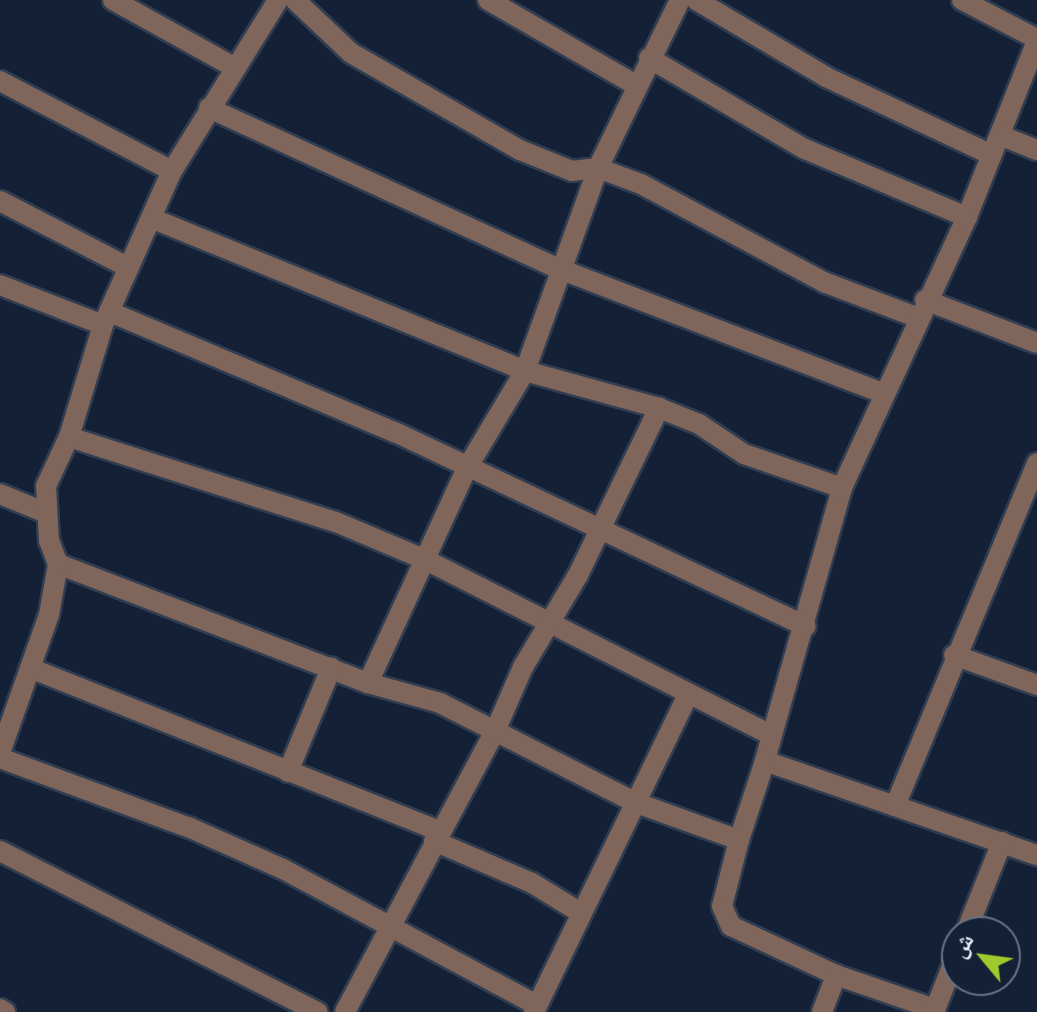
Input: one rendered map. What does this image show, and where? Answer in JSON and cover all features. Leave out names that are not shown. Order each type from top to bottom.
[{"type":"street","points":[[113,0],[234,67]]},
{"type":"street","points":[[278,0],[172,171],[107,319],[69,437],[46,486],[46,513],[58,564],[30,668],[0,755],[188,827],[390,926],[536,1008],[688,695]]},
{"type":"street","points":[[295,0],[351,53],[520,150],[572,171],[598,168],[641,184],[826,283],[1037,343]]},
{"type":"street","points":[[488,0],[636,85]]},
{"type":"street","points":[[368,683],[467,468],[525,371],[598,168],[649,58],[680,0]]},
{"type":"street","points":[[696,0],[826,77],[992,155]]},
{"type":"street","points":[[934,1010],[836,975],[731,926],[722,906],[739,840],[806,626],[842,488],[920,308],[967,217],[1002,136],[1037,40],[962,0]]},
{"type":"street","points":[[649,58],[805,149],[967,217]]},
{"type":"street","points":[[0,81],[172,171]]},
{"type":"street","points":[[209,108],[562,270],[883,393]]},
{"type":"street","points":[[1002,136],[1037,150]]},
{"type":"street","points":[[0,201],[129,268]]},
{"type":"street","points":[[151,218],[525,371],[659,408],[699,424],[757,459],[842,488]]},
{"type":"street","points":[[0,285],[107,319],[324,400],[806,626]]},
{"type":"street","points":[[345,1012],[436,836],[496,729],[549,620],[599,531],[659,408]]},
{"type":"street","points":[[69,437],[336,522],[426,560],[771,735]]},
{"type":"street","points":[[895,806],[954,655],[1037,463]]},
{"type":"street","points":[[0,494],[46,513]]},
{"type":"street","points":[[58,564],[368,683],[440,703],[634,802],[739,840]]},
{"type":"street","points":[[954,655],[1037,685]]},
{"type":"street","points":[[30,668],[111,696],[436,836],[532,883],[581,913]]},
{"type":"street","points":[[288,772],[331,668]]},
{"type":"street","points":[[765,761],[1037,855]]},
{"type":"street","points":[[972,916],[1002,842]]},
{"type":"street","points":[[0,851],[317,1012]]},
{"type":"street","points":[[822,1012],[836,975]]}]
